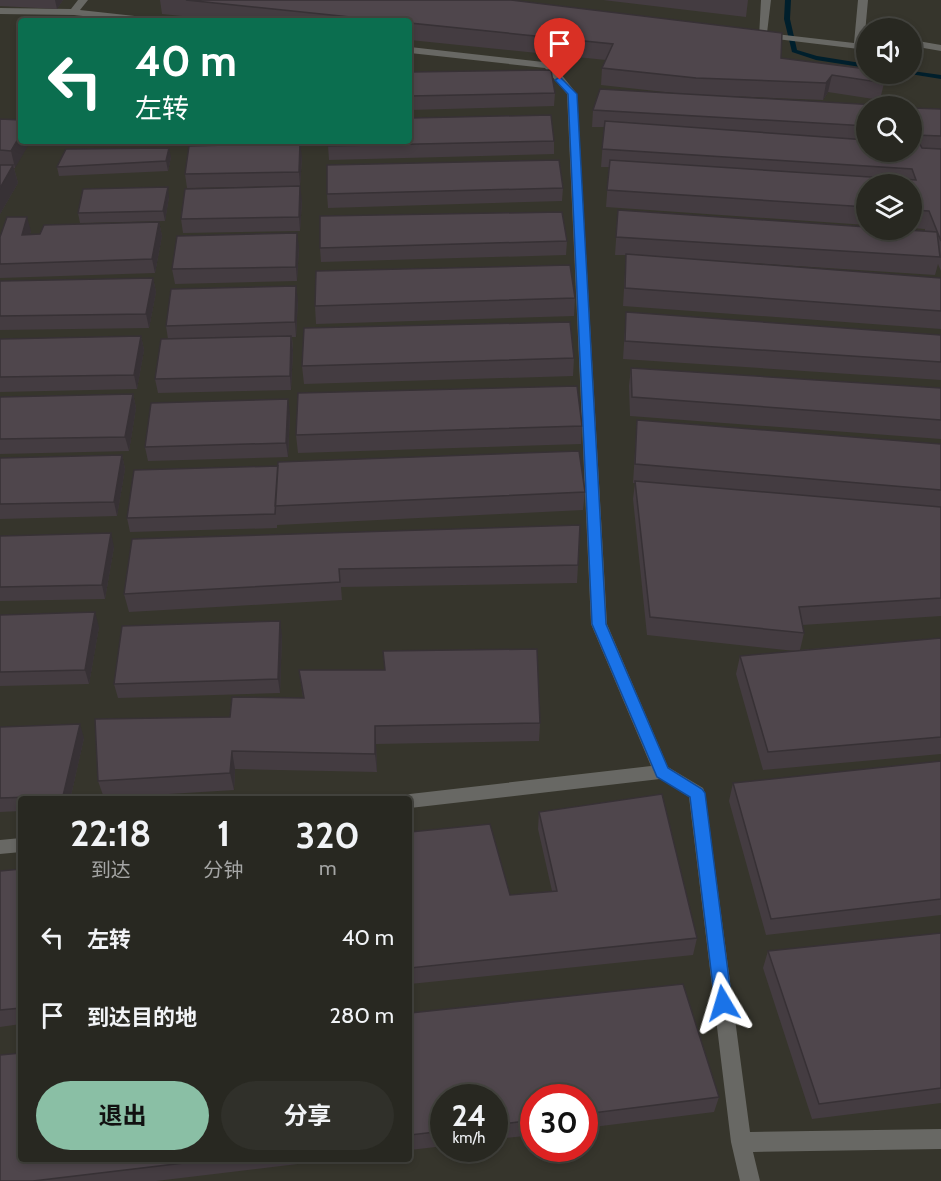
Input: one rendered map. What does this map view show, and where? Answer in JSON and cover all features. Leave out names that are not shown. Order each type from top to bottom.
[{"type":"street","points":[[74,12],[83,0]]},
{"type":"street","points":[[766,0],[762,34],[803,39],[856,41]]},
{"type":"street","points":[[863,0],[863,18]]},
{"type":"street","points":[[0,11],[74,12],[127,18]]},
{"type":"street","points":[[922,45],[941,48]]},
{"type":"street","points":[[412,50],[548,65],[572,94],[599,624],[662,772],[697,793],[741,1142],[750,1181]]},
{"type":"street","points":[[922,53],[941,55]]},
{"type":"street","points":[[412,801],[662,772]]},
{"type":"street","points":[[0,847],[18,845]]},
{"type":"street","points":[[741,1142],[941,1139]]},
{"type":"building","points":[[186,0],[511,0],[782,33],[781,58],[856,68],[856,79],[832,75],[826,83],[696,78],[602,68],[613,44],[412,23],[412,18],[360,18]]},
{"type":"building","points":[[551,70],[555,93],[412,96],[412,72]]},
{"type":"building","points":[[600,89],[856,104],[856,125],[593,110]]},
{"type":"building","points":[[922,108],[941,109],[941,136],[922,135]]},
{"type":"building","points":[[551,115],[554,141],[328,146],[328,144],[412,144],[412,118]]},
{"type":"building","points":[[0,119],[18,120],[18,139],[11,151],[0,150]]},
{"type":"building","points":[[605,121],[856,139],[856,162],[922,162],[922,148],[941,149],[941,241],[929,211],[922,211],[922,174],[914,174],[912,169],[602,149]]},
{"type":"building","points":[[300,144],[299,172],[185,174],[189,146]]},
{"type":"building","points":[[169,148],[166,161],[57,167],[66,149]]},
{"type":"building","points":[[559,160],[563,188],[327,194],[327,165]]},
{"type":"building","points":[[610,160],[856,176],[856,206],[607,190]]},
{"type":"building","points":[[0,165],[13,165],[0,188]]},
{"type":"building","points":[[300,186],[299,217],[181,219],[185,189]]},
{"type":"building","points":[[168,187],[163,211],[78,213],[83,189]]},
{"type":"building","points":[[618,210],[856,226],[856,240],[922,240],[922,231],[937,232],[940,257],[616,237]]},
{"type":"building","points":[[562,212],[567,241],[320,248],[320,216]]},
{"type":"building","points":[[7,217],[27,217],[22,235],[40,234],[44,225],[159,222],[152,259],[0,264],[0,237]]},
{"type":"building","points":[[297,233],[296,267],[172,269],[177,236]]},
{"type":"building","points":[[626,254],[941,278],[941,311],[625,288]]},
{"type":"building","points":[[570,265],[575,298],[315,306],[316,271]]},
{"type":"building","points":[[153,278],[146,314],[0,316],[0,281]]},
{"type":"building","points":[[296,286],[295,322],[166,326],[171,289]]},
{"type":"building","points":[[626,312],[941,335],[941,362],[625,341]]},
{"type":"building","points":[[570,322],[574,358],[302,366],[304,328]]},
{"type":"building","points":[[141,336],[134,375],[0,377],[0,339]]},
{"type":"building","points":[[291,336],[290,376],[155,379],[161,339]]},
{"type":"building","points":[[631,368],[941,388],[941,420],[632,397]]},
{"type":"building","points":[[577,386],[582,426],[296,435],[298,393]]},
{"type":"building","points":[[133,394],[125,437],[0,439],[0,397]]},
{"type":"building","points":[[288,399],[286,443],[145,447],[151,403]]},
{"type":"building","points":[[637,420],[941,444],[941,490],[635,464]]},
{"type":"building","points":[[579,451],[585,492],[275,506],[278,462]]},
{"type":"building","points":[[122,455],[114,502],[0,504],[0,458]]},
{"type":"building","points":[[278,466],[275,514],[127,518],[134,470]]},
{"type":"building","points":[[635,481],[941,507],[941,598],[799,607],[804,633],[650,617]]},
{"type":"building","points":[[580,525],[578,565],[339,569],[340,582],[124,594],[132,539]]},
{"type":"building","points":[[111,533],[102,585],[0,587],[0,536]]},
{"type":"building","points":[[95,612],[85,670],[0,672],[0,615]]},
{"type":"building","points":[[280,621],[278,679],[114,684],[122,626]]},
{"type":"building","points":[[941,638],[941,737],[768,752],[740,656]]},
{"type":"building","points":[[537,649],[540,723],[375,726],[375,754],[232,751],[230,773],[98,781],[95,719],[230,717],[232,697],[304,698],[299,670],[385,670],[383,651]]},
{"type":"building","points":[[80,724],[63,796],[0,798],[0,727]]},
{"type":"building","points":[[941,761],[941,899],[771,919],[733,783]]},
{"type":"building","points":[[662,794],[697,938],[412,968],[412,832],[490,824],[510,895],[557,891],[539,812]]},
{"type":"building","points":[[18,869],[18,1008],[0,1010],[0,871]]},
{"type":"building","points":[[941,933],[941,1088],[819,1104],[768,951]]},
{"type":"building","points":[[683,984],[719,1097],[598,1112],[598,1084],[520,1084],[520,1122],[508,1123],[508,1084],[430,1084],[430,1133],[412,1135],[412,1013]]},
{"type":"building","points":[[18,1053],[18,1162],[192,1162],[33,1181],[0,1181],[0,1055]]},
{"type":"waterway","points":[[788,0],[787,19],[794,51],[816,58],[856,64]]},
{"type":"waterway","points":[[922,74],[941,77]]},
{"type":"route","points":[[560,80],[572,94],[599,624],[662,772],[697,793],[723,1003]]}]
